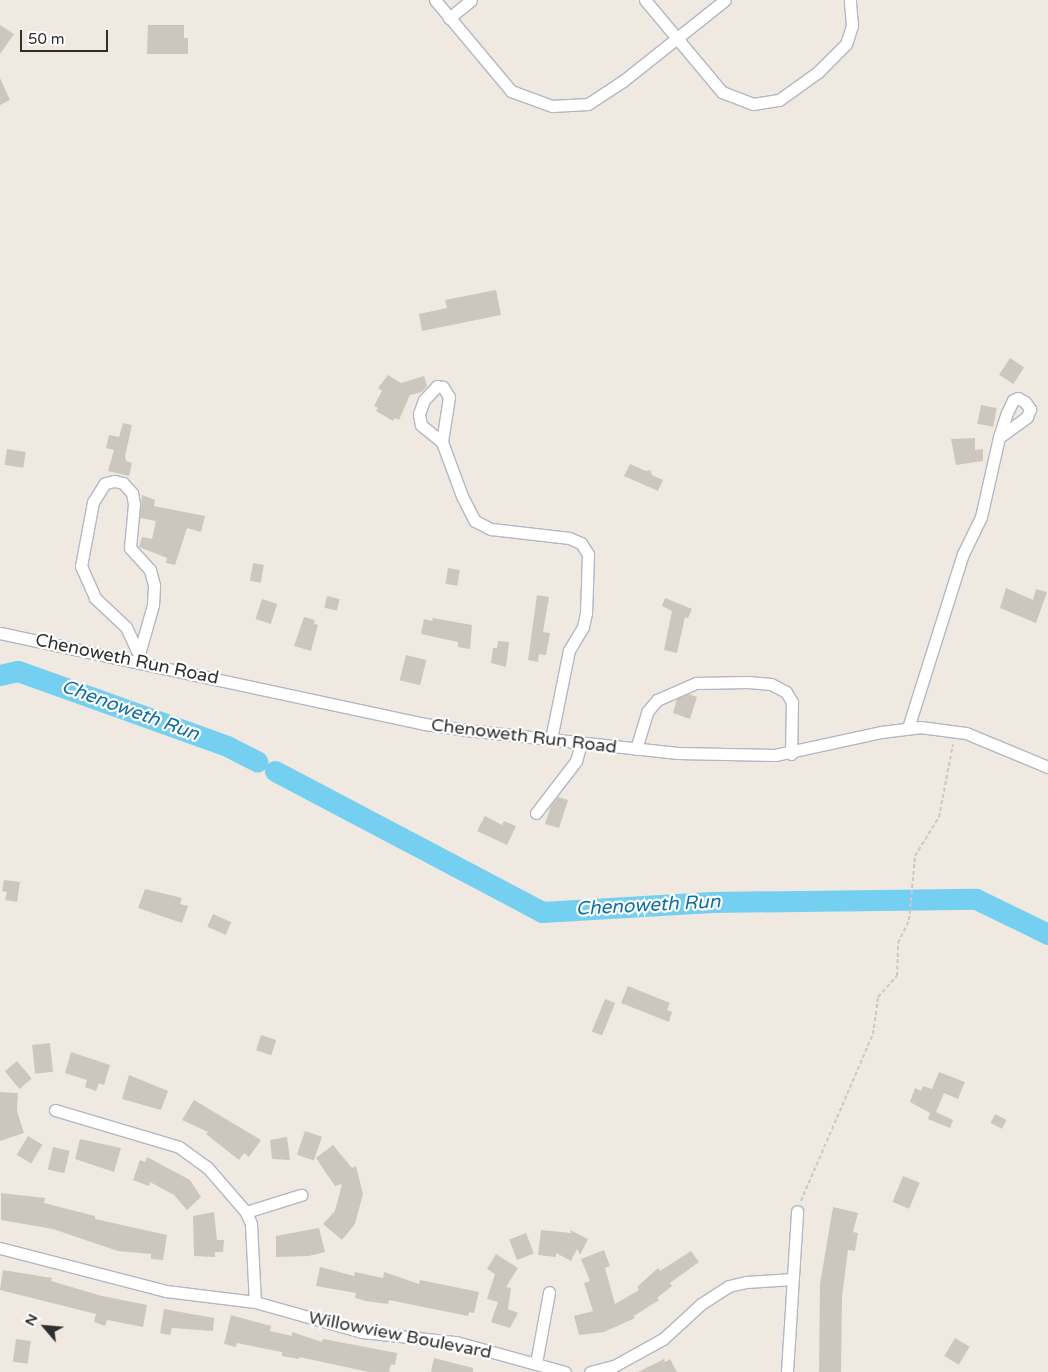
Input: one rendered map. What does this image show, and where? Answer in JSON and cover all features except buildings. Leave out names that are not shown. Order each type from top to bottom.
[{"type":"street","points":[[435,0],[511,91],[552,106],[588,104],[623,81],[675,37],[725,0]]},
{"type":"street","points":[[449,18],[471,0]]},
{"type":"street","points":[[645,0],[722,92],[736,101],[753,104],[779,100],[818,72],[846,44],[852,25],[850,0]]},
{"type":"street","points":[[908,728],[963,554],[981,517],[999,437]]},
{"type":"street","points":[[442,442],[462,496],[476,521],[491,529],[569,538],[580,544],[588,554],[586,613],[583,627],[569,650],[551,739]]},
{"type":"street","points":[[114,481],[123,483],[132,493],[134,504],[130,548],[150,570],[154,585],[146,633],[137,656],[126,627],[95,598],[81,566],[93,502],[105,483],[114,481]]},
{"type":"street","name":"Chenoweth Run Road","points":[[0,633],[137,656],[425,724],[636,749],[711,755],[791,754],[908,728],[957,731],[1048,767]]},
{"type":"street","points":[[636,749],[647,712],[657,700],[696,683],[748,682],[771,684],[786,692],[792,702],[791,754]]},
{"type":"street","points":[[536,813],[576,761],[581,743]]},
{"type":"street","points":[[55,1110],[178,1147],[207,1167],[246,1212],[254,1245],[255,1302]]},
{"type":"street","points":[[246,1212],[301,1195]]},
{"type":"street","points":[[787,1372],[797,1210]]},
{"type":"street","name":"Willowview Boulevard","points":[[0,1248],[166,1291],[255,1302],[362,1332],[456,1342],[565,1372]]},
{"type":"street","points":[[590,1372],[614,1366],[663,1339],[701,1304],[729,1286],[746,1282],[793,1279]]},
{"type":"street","points":[[536,1363],[549,1292]]},
{"type":"path","points":[[797,1210],[873,1034],[878,997],[897,976],[898,943],[910,912],[914,860],[939,817],[957,731]]},
{"type":"waterway","name":"Chenoweth Run","points":[[0,675],[18,671],[227,746],[257,761]]},
{"type":"waterway","name":"Chenoweth Run","points":[[275,771],[542,912],[712,902],[976,899],[1048,934]]}]
